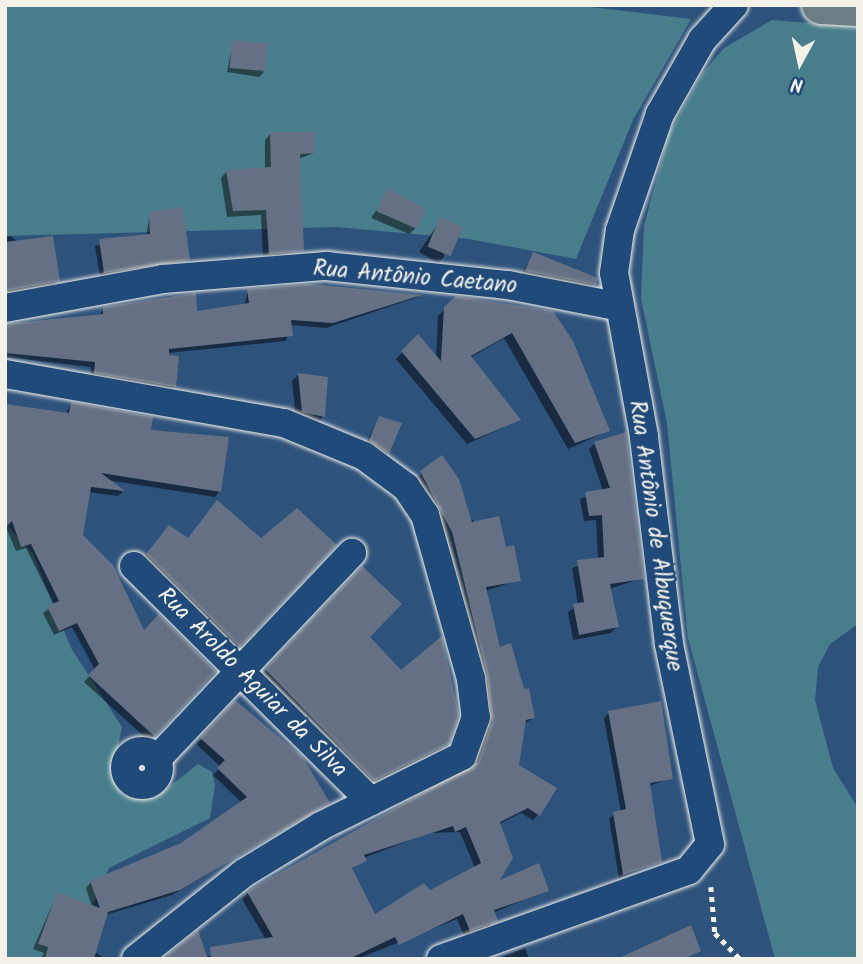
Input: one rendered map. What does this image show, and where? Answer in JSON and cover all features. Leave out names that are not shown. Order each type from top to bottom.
[{"type":"highway","points":[[821,5],[858,7]]},
{"type":"street","name":"Rua Antônio de Albuquerque","points":[[709,844],[669,644],[644,436],[616,306],[621,230],[660,114],[702,40],[734,5]]},
{"type":"street","name":"Rua Antônio Caetano","points":[[5,308],[163,279],[326,266],[508,285],[616,306]]},
{"type":"street","points":[[5,374],[284,423],[364,456],[414,496],[434,542],[476,717],[462,756],[371,801],[244,873],[160,933],[136,959]]},
{"type":"street","points":[[157,760],[352,553]]},
{"type":"street","name":"Rua Aroldo Aguiar da Silva","points":[[134,566],[371,801]]},
{"type":"street","points":[[441,959],[689,870],[709,844]]},
{"type":"path","points":[[709,844],[715,933],[740,959]]},
{"type":"green space","points":[[5,5],[575,5],[691,19],[633,120],[576,259],[469,239],[336,227],[5,236]]},
{"type":"green space","points":[[772,20],[858,27],[858,624],[830,644],[818,667],[815,700],[833,768],[858,808],[858,959],[775,959],[688,638],[667,423],[641,299],[644,226],[669,133],[702,74],[724,48]]},
{"type":"green space","points":[[5,523],[33,554],[71,648],[122,727],[112,777],[123,796],[155,798],[198,764],[212,772],[215,785],[210,818],[109,868],[93,904],[92,959],[5,959]]},
{"type":"building","points":[[232,40],[268,43],[265,71],[230,68]]},
{"type":"building","points":[[270,132],[315,132],[315,153],[300,154],[304,251],[269,254],[266,210],[233,211],[226,170],[271,167]]},
{"type":"building","points":[[388,188],[426,209],[417,229],[376,211]]},
{"type":"building","points":[[183,207],[190,260],[104,273],[99,239],[150,234],[149,212]]},
{"type":"building","points":[[440,217],[463,227],[451,256],[427,246]]},
{"type":"building","points":[[53,236],[60,281],[5,291],[5,242]]},
{"type":"building","points":[[533,252],[598,278],[596,285],[525,271]]},
{"type":"building","points":[[310,284],[422,295],[333,323],[291,320],[293,336],[169,349],[169,355],[179,356],[176,387],[94,373],[95,362],[5,353],[5,324],[103,314],[103,307],[196,293],[197,311],[249,303],[247,289]]},
{"type":"building","points":[[456,296],[553,311],[573,341],[610,431],[575,443],[512,333],[471,356],[521,420],[475,439],[401,351],[418,334],[441,361],[444,307]]},
{"type":"building","points":[[298,373],[328,377],[325,417],[302,412]]},
{"type":"building","points":[[71,402],[153,417],[151,430],[229,437],[221,492],[101,473],[125,491],[91,487],[83,535],[113,565],[144,630],[159,614],[216,671],[155,737],[88,675],[99,664],[77,623],[59,631],[47,606],[59,601],[31,544],[21,547],[12,521],[5,528],[5,404],[69,413]]},
{"type":"building","points":[[379,416],[402,423],[389,454],[369,440]]},
{"type":"building","points":[[626,432],[644,579],[610,584],[619,627],[579,635],[573,604],[584,602],[577,560],[604,557],[602,515],[589,516],[585,492],[610,488],[594,442]]},
{"type":"building","points":[[442,455],[459,479],[472,522],[499,516],[506,547],[514,545],[521,581],[486,587],[500,647],[511,643],[524,689],[529,688],[535,718],[526,720],[519,765],[557,788],[540,816],[528,808],[500,822],[513,858],[500,880],[539,863],[549,891],[494,910],[498,921],[470,931],[463,914],[399,945],[395,937],[349,959],[211,959],[210,947],[273,937],[247,892],[478,762],[492,722],[487,675],[452,532],[420,471]],"holes":[[[453,826],[455,832],[466,827],[481,863],[430,890],[424,883],[375,914],[352,868],[367,861],[364,855]]]},
{"type":"building","points":[[217,500],[261,538],[297,508],[337,545],[240,647],[146,554],[169,525],[188,538]]},
{"type":"building","points":[[362,566],[402,604],[370,637],[401,670],[442,636],[459,715],[449,744],[374,781],[265,669]]},
{"type":"building","points":[[235,700],[302,756],[330,803],[180,890],[108,912],[94,959],[45,959],[48,947],[38,944],[57,892],[100,908],[90,881],[181,843],[247,797],[217,768],[225,760],[200,738]]},
{"type":"building","points":[[661,701],[673,779],[650,783],[662,862],[623,875],[613,812],[626,809],[608,711]]},
{"type":"building","points":[[691,925],[701,951],[683,959],[617,959]]},
{"type":"building","points":[[198,930],[208,959],[163,959]]}]
